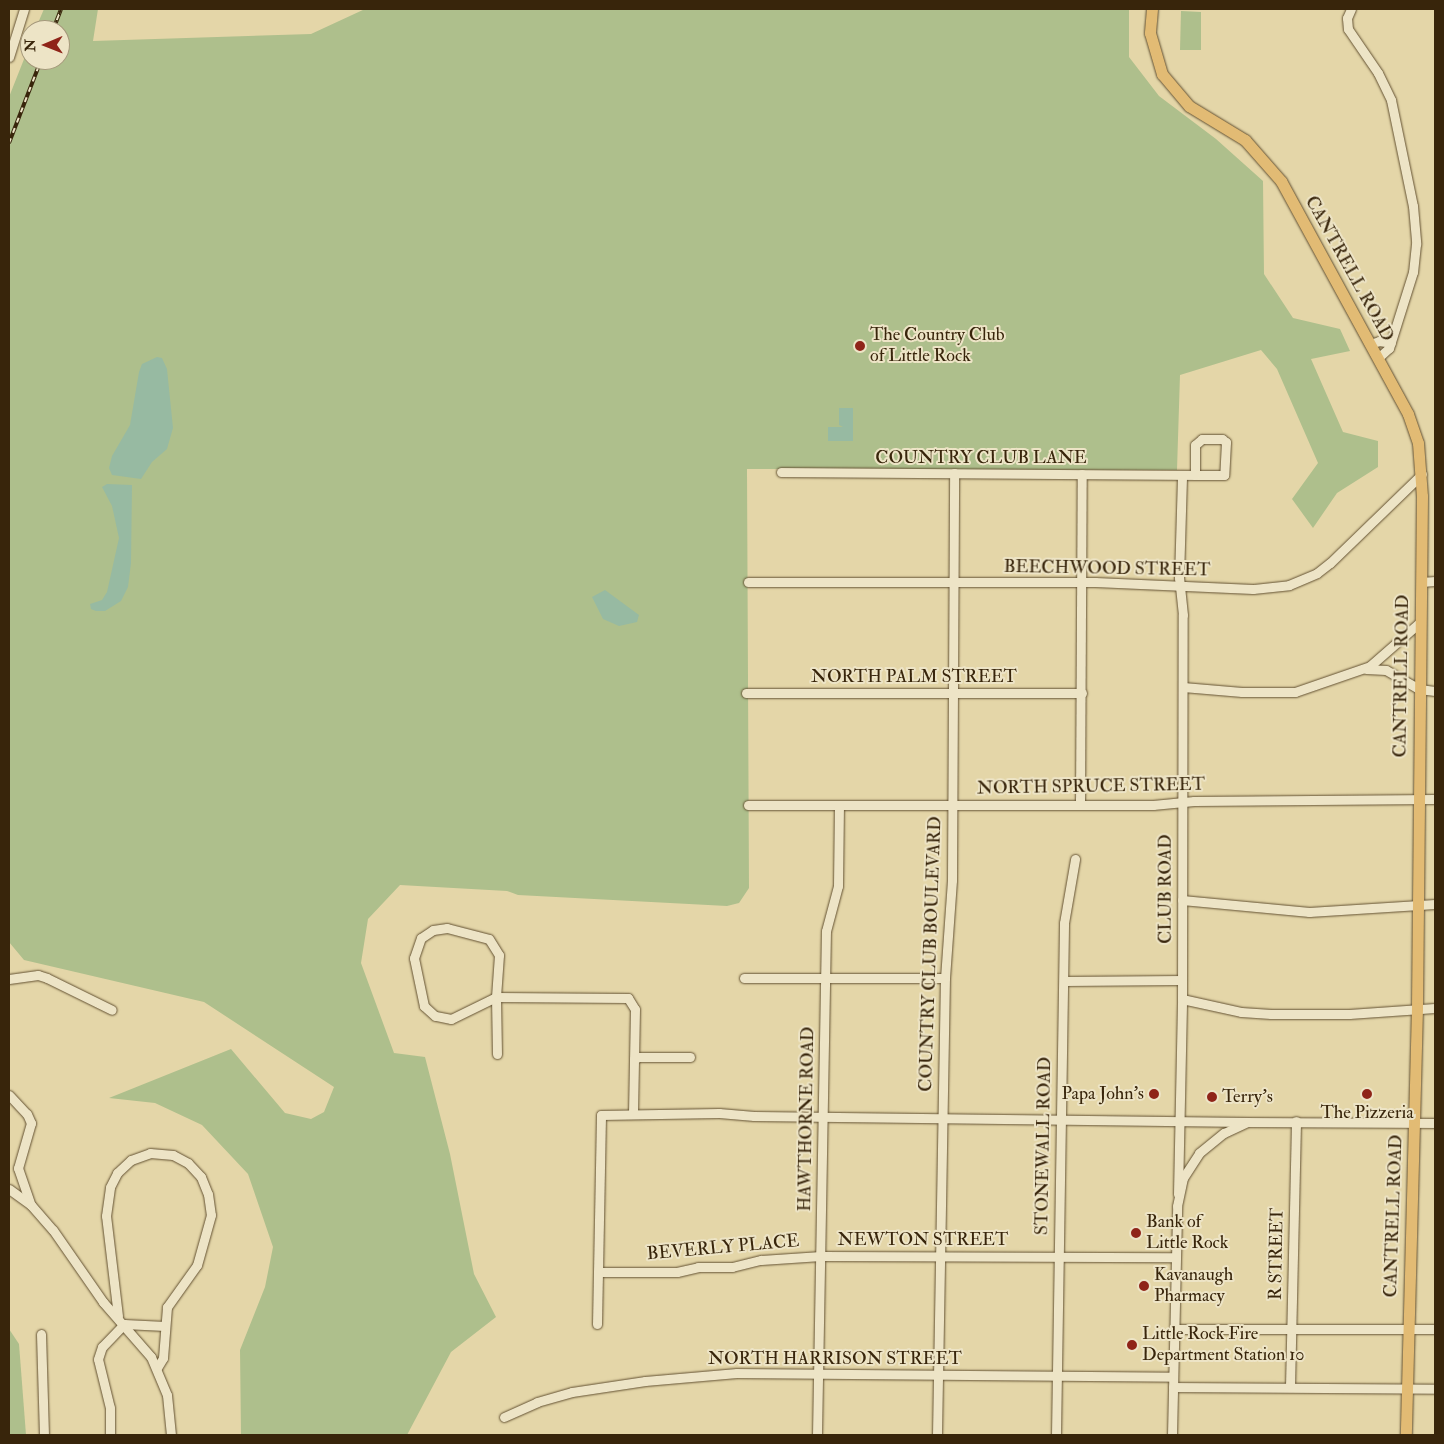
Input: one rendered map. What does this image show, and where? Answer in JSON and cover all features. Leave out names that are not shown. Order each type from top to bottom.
[{"type":"main road","name":"CANTRELL ROAD","points":[[1152,9],[1152,48],[1168,84],[1189,106],[1245,140],[1270,165],[1378,358],[1414,428],[1422,474],[1416,1008],[1414,1123],[1410,1181],[1406,1435]]},
{"type":"street","points":[[9,56],[24,9]]},
{"type":"street","points":[[1351,9],[1346,18],[1348,29],[1378,73],[1391,100],[1414,206],[1416,244],[1413,272],[1391,343],[1378,358]]},
{"type":"street","points":[[1370,344],[1379,341],[1391,343]]},
{"type":"street","name":"COUNTRY CLUB LANE","points":[[781,472],[1182,475],[1195,475],[1224,475],[1224,440],[1202,439],[1197,442],[1195,475]]},
{"type":"street","name":"COUNTRY CLUB BOULEVARD","points":[[937,1435],[945,978],[952,880],[954,473]]},
{"type":"street","points":[[1080,804],[1082,474]]},
{"type":"street","name":"BEECHWOOD STREET","points":[[748,582],[1080,583],[1181,585],[1253,589],[1296,584],[1330,564],[1422,474]]},
{"type":"street","points":[[1181,585],[1182,475]]},
{"type":"street","points":[[1421,582],[1435,581]]},
{"type":"street","name":"CLUB ROAD","points":[[1172,1435],[1182,999],[1183,687],[1181,585]]},
{"type":"street","points":[[1183,687],[1283,694],[1370,666],[1420,622]]},
{"type":"street","points":[[1360,670],[1386,670],[1419,689],[1435,690]]},
{"type":"street","name":"NORTH PALM STREET","points":[[746,693],[1082,693]]},
{"type":"street","name":"NORTH SPRUCE STREET","points":[[748,805],[1182,804],[1194,801],[1435,799]]},
{"type":"street","name":"HAWTHORNE ROAD","points":[[817,1435],[825,978],[827,925],[838,886],[839,805]]},
{"type":"street","name":"STONEWALL ROAD","points":[[1056,1435],[1064,920],[1075,859]]},
{"type":"street","points":[[1182,900],[1309,912],[1435,904]]},
{"type":"street","points":[[498,1054],[496,997],[500,955],[493,941],[447,928],[433,930],[421,938],[415,952],[415,968],[420,997],[429,1012],[451,1019],[496,997],[628,998],[635,1009],[632,1113]]},
{"type":"street","points":[[9,979],[38,975],[112,1010]]},
{"type":"street","points":[[744,978],[945,978]]},
{"type":"street","points":[[1064,981],[1182,980]]},
{"type":"street","points":[[1182,999],[1241,1012],[1271,1014],[1349,1014],[1435,1008]]},
{"type":"street","points":[[634,1059],[639,1057],[690,1057]]},
{"type":"street","points":[[9,1095],[27,1114],[31,1123],[18,1168],[31,1205],[103,1302],[118,1316],[157,1368],[167,1395],[171,1435]]},
{"type":"street","points":[[597,1324],[601,1115],[632,1113],[823,1117],[942,1116],[1248,1122],[1435,1123]]},
{"type":"street","name":"R STREET","points":[[1290,1387],[1296,1121]]},
{"type":"street","points":[[1178,1194],[1189,1168],[1203,1149],[1224,1132],[1248,1122]]},
{"type":"street","points":[[118,1316],[106,1216],[110,1187],[117,1173],[131,1160],[150,1153],[169,1154],[188,1162],[201,1177],[208,1194],[211,1214],[201,1257],[172,1298],[165,1326],[163,1358],[157,1368]]},
{"type":"street","points":[[9,1189],[31,1205]]},
{"type":"street","name":"BEVERLY PLACE","points":[[598,1272],[677,1272],[698,1267],[732,1268],[761,1260],[821,1256]]},
{"type":"street","name":"NEWTON STREET","points":[[821,1256],[1176,1257]]},
{"type":"street","points":[[110,1435],[110,1408],[98,1356],[107,1340],[124,1324],[165,1326]]},
{"type":"street","points":[[1174,1329],[1435,1329]]},
{"type":"street","points":[[40,1334],[44,1435]]},
{"type":"street","name":"NORTH HARRISON STREET","points":[[504,1417],[537,1402],[572,1392],[623,1384],[737,1374],[1057,1375],[1290,1387],[1435,1389]]},
{"type":"shaded area","name":"The Country Club of Little Rock","points":[[44,9],[98,9],[93,41],[311,34],[365,9],[1129,9],[1129,57],[1159,96],[1216,139],[1263,181],[1264,274],[1293,318],[1340,329],[1350,351],[1311,359],[1343,432],[1378,441],[1378,467],[1337,493],[1313,528],[1292,499],[1318,463],[1277,369],[1261,350],[1180,375],[1177,470],[747,469],[749,888],[739,903],[727,906],[518,895],[507,891],[400,885],[368,919],[361,963],[394,1053],[425,1057],[450,1154],[474,1274],[496,1317],[451,1352],[407,1435],[241,1435],[240,1350],[265,1287],[273,1247],[248,1174],[202,1125],[155,1103],[109,1098],[231,1049],[285,1113],[311,1119],[324,1112],[334,1087],[204,1002],[24,960],[9,942],[9,97],[20,69],[70,70],[70,20],[39,20]]},
{"type":"shaded area","points":[[1181,11],[1201,12],[1201,50],[1180,50]]},
{"type":"shaded area","points":[[157,357],[162,358],[167,369],[173,428],[167,449],[152,462],[141,479],[112,475],[109,468],[112,456],[130,425],[142,364]]},
{"type":"shaded area","points":[[839,408],[853,408],[853,441],[828,441],[828,427],[843,427],[839,425]]},
{"type":"shaded area","points":[[107,484],[132,485],[131,563],[128,587],[121,601],[105,611],[96,611],[91,609],[90,604],[102,600],[107,592],[119,538],[112,506],[102,487]]},
{"type":"shaded area","points":[[605,590],[639,615],[637,622],[619,626],[603,619],[592,597]]},
{"type":"shaded area","points":[[9,1329],[19,1344],[26,1435],[9,1435]]},
{"type":"railway","points":[[57,20],[61,9]]},
{"type":"railway","points":[[9,143],[37,70]]},
{"type":"place","name":"The Country Club of Little Rock","points":[[860,346]]},
{"type":"place","name":"Papa John's","points":[[1154,1094]]},
{"type":"place","name":"The Pizzeria","points":[[1367,1094]]},
{"type":"place","name":"Terry's","points":[[1212,1097]]},
{"type":"place","name":"Bank of Little Rock","points":[[1136,1233]]},
{"type":"place","name":"Kavanaugh Pharmacy","points":[[1144,1286]]},
{"type":"place","name":"Little Rock Fire Department Station 10","points":[[1132,1345]]}]
